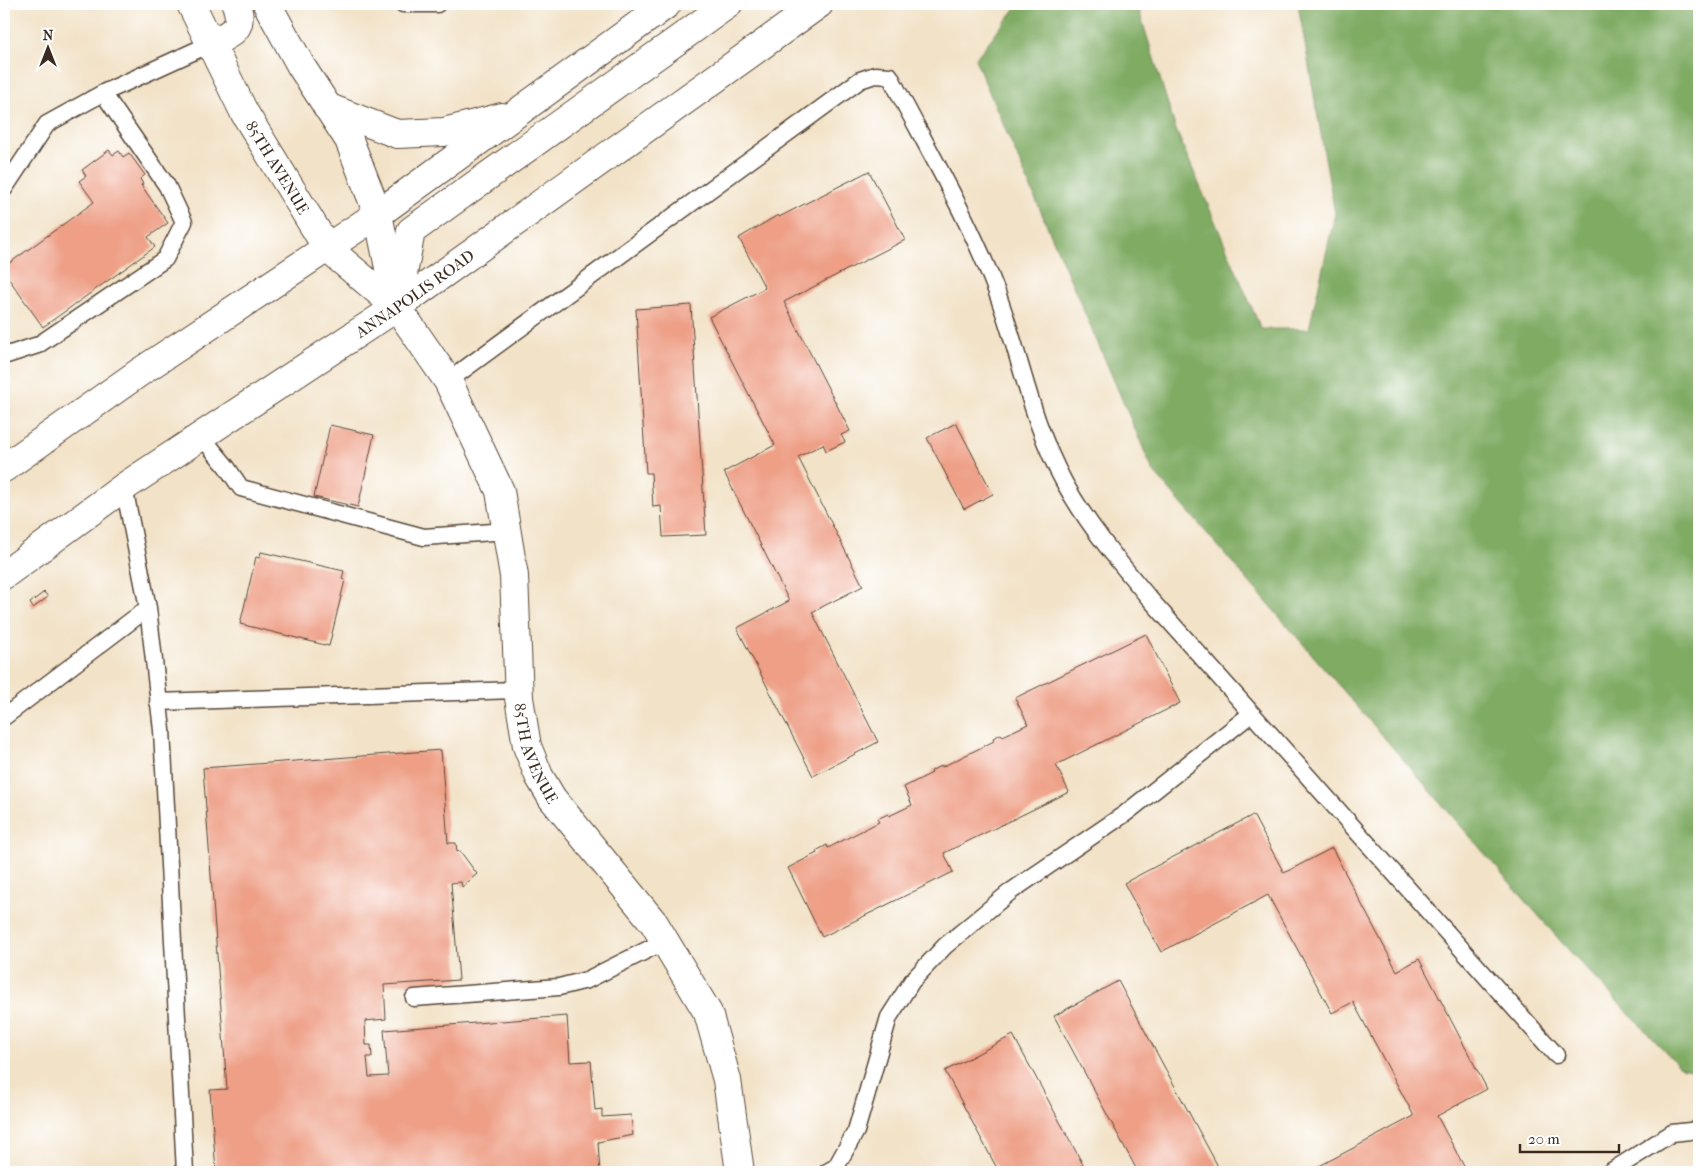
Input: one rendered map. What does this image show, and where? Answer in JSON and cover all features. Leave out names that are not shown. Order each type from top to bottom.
[{"type":"main road","name":"85TH AVENUE","points":[[191,4],[244,112],[327,248],[397,307],[448,380],[500,491],[514,576],[518,690],[527,746],[552,798],[610,866],[665,941],[708,1013],[727,1080],[740,1172]]},
{"type":"main road","points":[[210,44],[235,30],[240,17],[236,4]]},
{"type":"main road","name":"85TH AVENUE","points":[[267,4],[301,66],[349,140],[378,214],[397,307]]},
{"type":"main road","points":[[397,307],[411,232],[728,4]]},
{"type":"main road","name":"ANNAPOLIS ROAD","points":[[4,575],[124,487],[397,307],[818,4]]},
{"type":"main road","points":[[4,468],[140,372],[378,214],[661,8]]},
{"type":"main road","points":[[327,107],[397,134],[444,132],[518,113]]},
{"type":"lane","points":[[404,4],[437,4]]},
{"type":"lane","points":[[4,189],[47,124],[103,93],[210,44]]},
{"type":"lane","points":[[448,380],[860,80],[874,75],[890,76],[969,229],[996,289],[1036,417],[1064,482],[1112,554],[1251,714],[1556,1055]]},
{"type":"lane","points":[[4,356],[38,345],[165,259],[184,222],[167,186],[103,93]]},
{"type":"lane","points":[[201,436],[226,466],[240,488],[424,537],[507,531]]},
{"type":"lane","points":[[124,487],[148,608],[162,730],[185,1172]]},
{"type":"lane","points":[[4,717],[148,608]]},
{"type":"lane","points":[[158,702],[518,690]]},
{"type":"lane","points":[[827,1172],[836,1167],[856,1131],[889,1016],[912,981],[944,946],[1010,892],[1126,813],[1251,714]]},
{"type":"lane","points":[[414,998],[559,987],[587,980],[665,941]]},
{"type":"lane","points":[[1610,1172],[1672,1133],[1699,1130]]},
{"type":"green space","points":[[1019,4],[1137,4],[1176,130],[1261,329],[1309,329],[1335,214],[1298,4],[1699,4],[1699,1072],[1681,1068],[1563,944],[1153,471],[975,59]]},
{"type":"building","points":[[109,150],[113,155],[119,151],[123,157],[129,153],[145,175],[140,179],[143,184],[141,185],[168,223],[148,237],[155,247],[43,327],[4,272],[4,267],[94,202],[79,181],[86,176],[82,170]]},
{"type":"building","points":[[869,171],[905,240],[784,302],[850,431],[841,435],[845,442],[826,451],[823,444],[798,457],[863,586],[812,612],[878,742],[813,776],[737,628],[789,601],[724,472],[775,445],[709,317],[765,288],[739,238],[778,215],[779,217]]},
{"type":"building","points":[[691,305],[706,535],[663,537],[661,506],[653,507],[651,473],[646,473],[636,309]]},
{"type":"building","points":[[956,423],[993,494],[964,509],[927,438]]},
{"type":"building","points":[[330,425],[374,435],[358,507],[314,497]]},
{"type":"building","points":[[261,552],[344,571],[342,579],[345,580],[329,646],[240,624],[256,557],[259,558]]},
{"type":"building","points":[[44,592],[48,597],[33,608],[30,603]]},
{"type":"building","points":[[1146,634],[1180,703],[1056,765],[1069,792],[944,853],[953,872],[822,937],[788,868],[817,853],[816,851],[827,845],[828,848],[879,822],[877,819],[888,814],[889,816],[912,805],[904,787],[932,773],[931,771],[942,765],[942,767],[994,741],[993,738],[1001,734],[1003,736],[1028,724],[1015,698]]},
{"type":"building","points":[[441,750],[448,843],[456,843],[457,852],[460,851],[477,874],[462,887],[461,882],[451,883],[459,980],[384,985],[386,1019],[365,1021],[366,1045],[371,1045],[372,1057],[367,1057],[369,1077],[388,1076],[384,1030],[567,1016],[570,1062],[591,1061],[595,1110],[602,1109],[602,1117],[631,1115],[633,1135],[598,1142],[600,1172],[216,1172],[210,1090],[227,1089],[203,768]]},
{"type":"building","points":[[1253,815],[1284,873],[1332,848],[1397,971],[1419,959],[1487,1089],[1437,1116],[1466,1170],[1461,1172],[1308,1172],[1414,1116],[1353,1002],[1332,1013],[1268,895],[1161,952],[1124,883]]},
{"type":"building","points":[[1118,981],[1221,1172],[1138,1172],[1054,1016]]},
{"type":"building","points":[[1013,1035],[1087,1172],[999,1172],[945,1071]]}]
